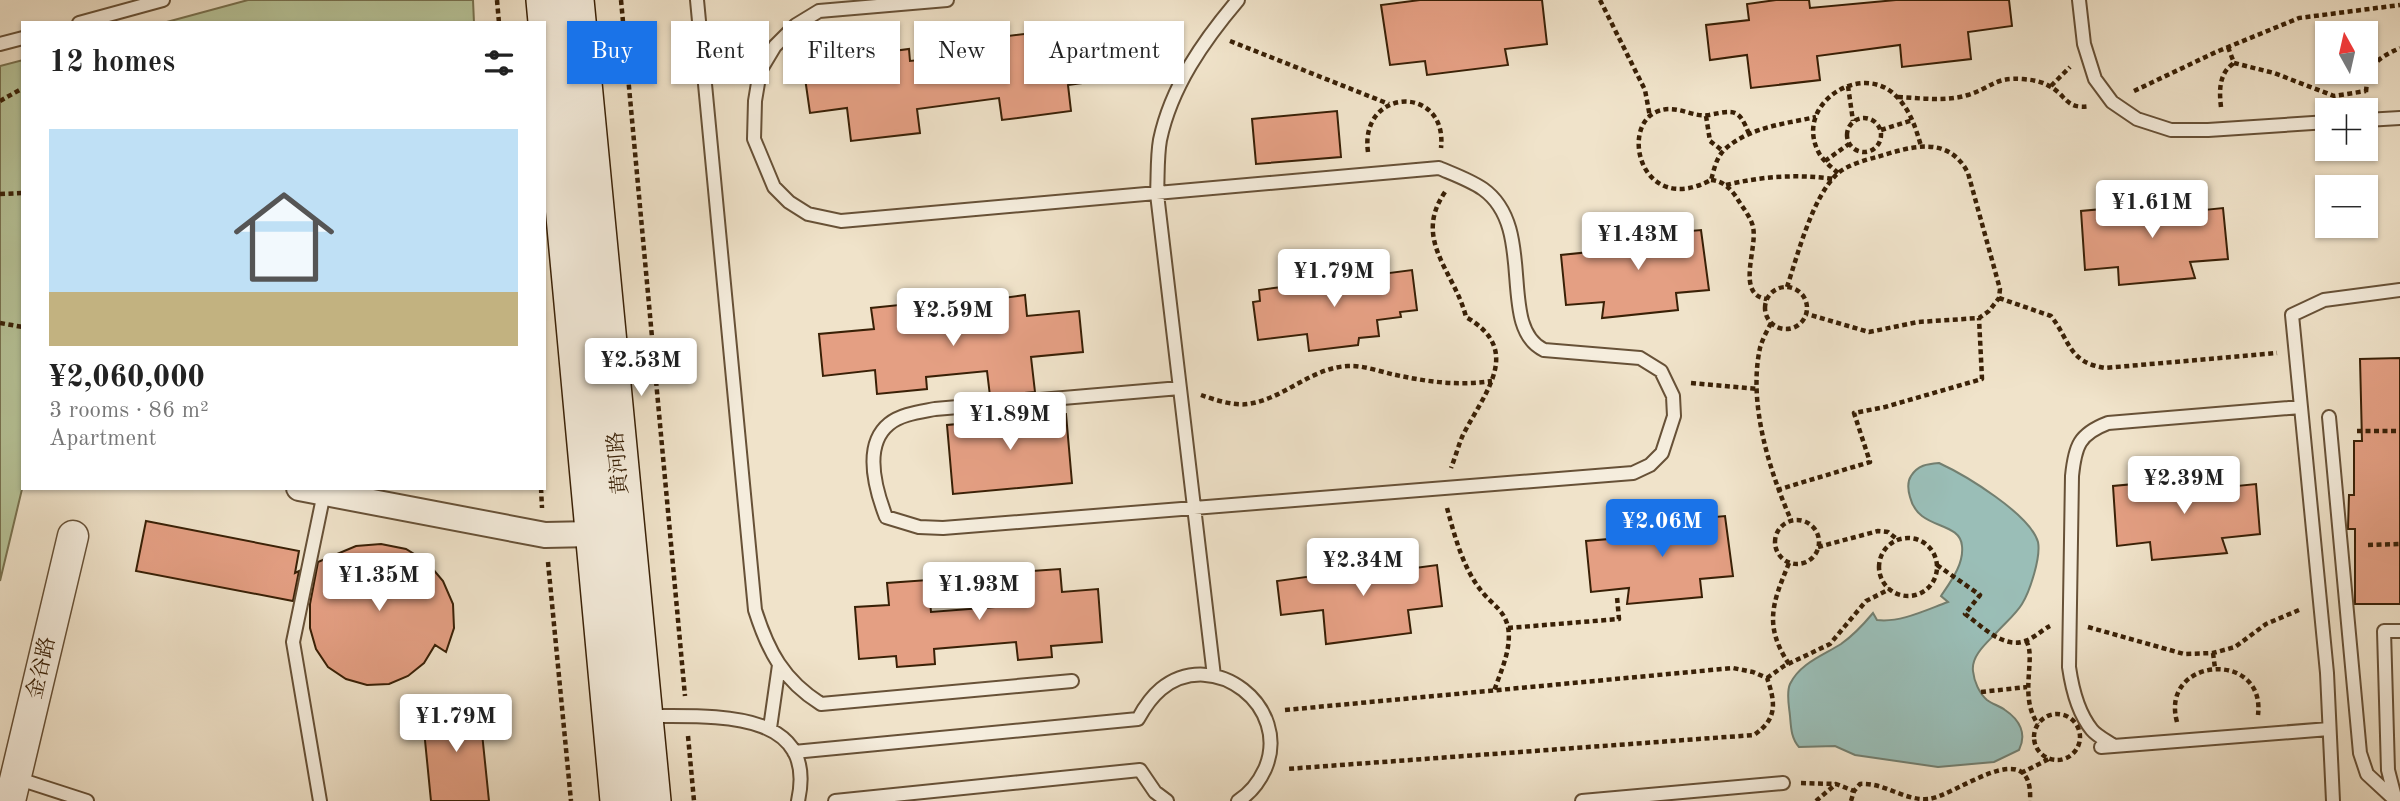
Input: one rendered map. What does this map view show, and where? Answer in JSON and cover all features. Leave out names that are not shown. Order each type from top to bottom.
[{"type":"main road","name":"黄河路","points":[[544,0],[546,21]]},
{"type":"main road","name":"黄河路","points":[[576,0],[653,801]]},
{"type":"main road","name":"黄河路","points":[[546,22],[618,801]]},
{"type":"street","points":[[309,490],[545,535],[592,534]]},
{"type":"street","name":"金谷路","points":[[13,789],[73,536]]},
{"type":"lane","points":[[86,21],[163,0]]},
{"type":"lane","points":[[696,0],[755,610],[766,644],[800,691],[821,704],[1072,681]]},
{"type":"lane","points":[[947,0],[819,11],[796,25],[775,46],[760,71],[755,101],[754,139],[774,187],[789,202],[808,214],[841,221],[1439,168],[1484,190],[1498,204],[1510,227],[1515,249],[1521,317],[1532,344],[1544,350],[1640,358],[1661,372],[1673,396],[1674,416],[1662,453],[1650,465],[1633,473],[943,528],[919,527],[886,517],[877,494],[873,469],[875,443],[888,425],[907,415],[935,409],[1180,388]]},
{"type":"lane","points":[[1214,676],[1157,194],[1160,140],[1178,89],[1210,33],[1238,0]]},
{"type":"lane","points":[[2079,0],[2084,44],[2095,79],[2112,102],[2137,119],[2171,130],[2315,123]]},
{"type":"lane","points":[[0,44],[21,39]]},
{"type":"lane","points":[[2378,119],[2400,118]]},
{"type":"lane","points":[[2333,801],[2320,605],[2292,314],[2324,300],[2400,290]]},
{"type":"lane","points":[[2115,746],[2092,731],[2072,686],[2069,621],[2072,476],[2074,456],[2084,436],[2094,428],[2129,420],[2301,407]]},
{"type":"lane","points":[[2329,417],[2362,764],[2367,774],[2395,800]]},
{"type":"lane","points":[[320,801],[293,642],[324,493]]},
{"type":"lane","points":[[2395,800],[2388,770],[2384,631],[2400,631]]},
{"type":"lane","points":[[770,728],[779,665]]},
{"type":"lane","points":[[794,752],[1138,719],[1147,703],[1168,685],[1187,677],[1214,676],[1228,679],[1248,692],[1264,712],[1270,734],[1271,747],[1261,779],[1243,800]]},
{"type":"lane","points":[[644,716],[750,720],[770,728],[791,744],[798,761],[801,786],[798,801]]},
{"type":"lane","points":[[2101,747],[2329,729]]},
{"type":"lane","points":[[835,801],[1140,770],[1155,792],[1167,801]]},
{"type":"lane","points":[[1582,801],[1783,783]]},
{"type":"lane","points":[[13,789],[87,801]]},
{"type":"path","points":[[497,0],[499,21]]},
{"type":"path","points":[[621,0],[694,801]]},
{"type":"path","points":[[1600,0],[1645,90],[1650,117]]},
{"type":"path","points":[[1898,97],[1960,97],[2007,78],[2044,83],[2051,86],[2070,105],[2080,107],[2112,102],[2228,47],[2299,18],[2400,5]]},
{"type":"path","points":[[1210,33],[1388,104],[1410,100],[1427,108],[1443,135],[1439,168]]},
{"type":"path","points":[[2228,47],[2234,62]]},
{"type":"path","points":[[2366,98],[2367,76],[2372,65],[2400,48]]},
{"type":"path","points":[[2234,62],[2274,73],[2334,96],[2366,91]]},
{"type":"path","points":[[2223,129],[2219,93],[2222,75],[2234,62]]},
{"type":"path","points":[[1838,173],[1816,146],[1816,117],[1833,92],[1848,86],[1872,82],[1884,86],[1898,97],[1913,120],[1921,146]]},
{"type":"path","points":[[1848,86],[1853,121]]},
{"type":"path","points":[[0,101],[21,89]]},
{"type":"path","points":[[1371,174],[1367,138],[1373,118],[1388,104]]},
{"type":"path","points":[[1749,134],[1743,118],[1734,111],[1724,110],[1706,116],[1669,109],[1655,112],[1646,120],[1639,136],[1639,152],[1643,165],[1666,189],[1685,191],[1711,180],[1719,181],[1731,190],[1753,224],[1755,239],[1749,281],[1752,291],[1759,298],[1767,299]]},
{"type":"path","points":[[1706,116],[1710,141],[1723,151]]},
{"type":"path","points":[[1711,180],[1723,151],[1749,134],[1816,117]]},
{"type":"path","points":[[1858,118],[1869,118],[1878,124],[1881,130],[1878,146],[1869,152],[1858,151],[1849,144],[1846,135],[1853,121],[1858,118]]},
{"type":"path","points":[[1881,130],[1913,120]]},
{"type":"path","points":[[1825,160],[1849,144]]},
{"type":"path","points":[[1787,287],[1806,229],[1822,196],[1838,173],[1871,158],[1921,146],[1940,148],[1963,163],[2000,289],[1999,298],[1989,311],[1979,318],[1918,322],[1869,332],[1807,314]]},
{"type":"path","points":[[1869,152],[1871,158]]},
{"type":"path","points":[[1456,175],[1438,202],[1432,225],[1445,273],[1462,299],[1466,317],[1479,324],[1493,340],[1497,366],[1492,381],[1461,438],[1451,470],[1447,505],[1454,537],[1465,563],[1483,593],[1500,608],[1508,628],[1507,654],[1494,691]]},
{"type":"path","points":[[1726,186],[1775,176],[1834,179]]},
{"type":"path","points":[[0,194],[21,193]]},
{"type":"path","points":[[1787,287],[1802,294],[1806,300],[1807,314],[1800,324],[1789,330],[1771,323],[1765,312],[1767,299],[1776,289],[1787,287]]},
{"type":"path","points":[[1999,298],[2050,316],[2072,353],[2091,366],[2105,368],[2295,351]]},
{"type":"path","points":[[1777,490],[1870,463],[1854,413],[1885,407],[1982,379],[1979,318]]},
{"type":"path","points":[[0,323],[21,327]]},
{"type":"path","points":[[1771,323],[1760,346],[1756,375],[1769,465],[1791,520]]},
{"type":"path","points":[[1180,388],[1215,400],[1248,404],[1272,396],[1324,369],[1352,365],[1428,382],[1471,384],[1492,381]]},
{"type":"path","points":[[1666,381],[1758,388]]},
{"type":"path","points":[[2357,431],[2400,431]]},
{"type":"path","points":[[541,490],[571,801]]},
{"type":"path","points":[[1791,520],[1806,521],[1817,532],[1818,547],[1811,559],[1797,564],[1789,563],[1778,554],[1774,541],[1779,528],[1791,520]]},
{"type":"path","points":[[1818,547],[1878,531],[1888,531],[1898,540]]},
{"type":"path","points":[[1908,538],[1927,545],[1937,565],[1933,581],[1927,589],[1908,596],[1889,589],[1879,567],[1885,550],[1898,540],[1908,538]]},
{"type":"path","points":[[2368,545],[2400,544]]},
{"type":"path","points":[[1789,563],[1774,598],[1772,610],[1780,650],[1789,664]]},
{"type":"path","points":[[1937,565],[1980,595],[1965,614],[2001,640],[2011,644],[2026,641],[2048,626],[2069,621],[2183,654],[2213,653],[2235,647],[2266,624],[2305,607],[2320,605]]},
{"type":"path","points":[[1767,678],[1830,644],[1866,601],[1889,589]]},
{"type":"path","points":[[1508,628],[1619,619],[1616,597]]},
{"type":"path","points":[[2026,641],[2030,647],[2027,687],[2030,708],[2038,724]]},
{"type":"path","points":[[2213,653],[2215,668]]},
{"type":"path","points":[[1264,712],[1733,668],[1753,671],[1767,678],[1772,693],[1773,711],[1767,726],[1754,735],[1264,771]]},
{"type":"path","points":[[2188,740],[2179,727],[2175,714],[2176,700],[2181,688],[2190,678],[2215,668],[2228,669],[2241,675],[2251,685],[2257,697],[2259,711],[2251,735]]},
{"type":"path","points":[[1980,692],[2027,687]]},
{"type":"path","points":[[2050,715],[2065,715],[2077,724],[2081,739],[2075,752],[2063,760],[2050,758],[2043,755],[2035,744],[2035,730],[2038,724],[2050,715]]},
{"type":"path","points":[[2021,773],[2050,758]]},
{"type":"path","points":[[1851,801],[1860,784],[1873,783],[1910,797],[1935,798],[1995,771],[2010,769],[2021,773],[2031,788],[2031,801]]},
{"type":"path","points":[[1783,783],[1836,784],[1854,791]]},
{"type":"path","points":[[1816,801],[1836,784]]},
{"type":"green space","points":[[248,0],[473,0],[474,21],[170,21]]},
{"type":"green space","points":[[21,61],[22,490],[0,581],[0,66]]},
{"type":"water","points":[[1939,463],[1995,496],[2023,520],[2038,542],[2036,565],[2025,598],[2017,611],[1981,649],[1973,665],[1974,679],[1982,694],[2010,714],[2021,728],[2019,750],[1994,762],[1938,767],[1855,755],[1835,746],[1799,747],[1792,732],[1788,695],[1790,684],[1800,670],[1846,641],[1873,613],[1877,620],[1895,620],[1948,602],[1941,596],[1961,559],[1960,538],[1954,532],[1921,515],[1914,508],[1908,489],[1910,478],[1917,469]]},
{"type":"building","points":[[1420,0],[1542,0],[1547,44],[1505,49],[1508,65],[1427,75],[1425,61],[1390,65],[1381,5]]},
{"type":"building","points":[[1776,0],[1809,0],[1810,8],[1896,0],[2009,0],[2012,26],[1968,32],[1971,59],[1902,67],[1900,45],[1817,56],[1820,80],[1751,88],[1747,55],[1710,60],[1706,25],[1749,20],[1747,4]]},
{"type":"building","points":[[1024,34],[1024,84],[1075,84],[1068,85],[1071,111],[1002,120],[999,98],[917,109],[920,133],[851,141],[847,108],[810,113],[806,84],[900,84],[900,50],[909,49],[910,61],[914,61],[914,84],[1010,84],[1010,36]]},
{"type":"building","points":[[1337,111],[1341,157],[1256,164],[1252,119]]},
{"type":"building","points":[[2164,195],[2165,214],[2223,208],[2228,259],[2190,262],[2195,278],[2119,285],[2118,267],[2085,270],[2081,211],[2124,207],[2123,199]]},
{"type":"building","points":[[1657,226],[1658,234],[1701,230],[1709,290],[1676,293],[1678,310],[1602,318],[1604,302],[1566,305],[1561,255],[1619,249],[1617,230]]},
{"type":"building","points":[[1412,270],[1417,310],[1400,312],[1401,317],[1377,320],[1379,336],[1359,338],[1358,345],[1309,351],[1307,334],[1258,340],[1253,302],[1260,301],[1259,290]]},
{"type":"building","points":[[1025,295],[1027,316],[1079,311],[1083,352],[1031,357],[1035,392],[990,396],[987,371],[926,377],[927,389],[877,394],[875,370],[823,376],[819,334],[874,329],[871,308],[899,305],[902,325],[929,324],[997,317],[995,299]]},
{"type":"building","points":[[2400,358],[2400,604],[2355,604],[2355,529],[2348,529],[2349,495],[2354,495],[2354,441],[2362,441],[2360,359]]},
{"type":"building","points":[[1036,409],[1037,417],[1066,414],[1072,483],[953,494],[947,425],[992,421],[991,413]]},
{"type":"building","points":[[2196,471],[2198,490],[2256,484],[2260,534],[2222,538],[2227,553],[2152,560],[2150,542],[2117,546],[2113,486],[2156,482],[2155,474]]},
{"type":"building","points":[[1682,513],[1683,520],[1725,516],[1733,576],[1700,579],[1702,597],[1627,604],[1629,588],[1591,592],[1586,541],[1644,536],[1642,517]]},
{"type":"building","points":[[146,521],[299,551],[295,573],[299,571],[293,601],[136,571]]},
{"type":"building","points":[[381,544],[406,549],[427,562],[443,581],[453,604],[454,628],[446,652],[435,645],[424,663],[408,676],[389,684],[367,685],[346,679],[328,667],[316,649],[310,628],[310,604],[318,562],[356,546]]},
{"type":"building","points":[[1390,554],[1392,571],[1437,565],[1442,606],[1408,610],[1411,633],[1326,644],[1323,610],[1281,615],[1277,581],[1328,574],[1327,566]]},
{"type":"building","points":[[1060,569],[1062,592],[1098,589],[1102,642],[1051,646],[1052,657],[1018,660],[1016,642],[934,649],[935,664],[897,667],[896,656],[859,659],[855,607],[889,605],[887,583],[928,580],[931,612],[1021,605],[1018,572]]},
{"type":"building","points":[[479,704],[489,801],[431,801],[422,710]]}]
